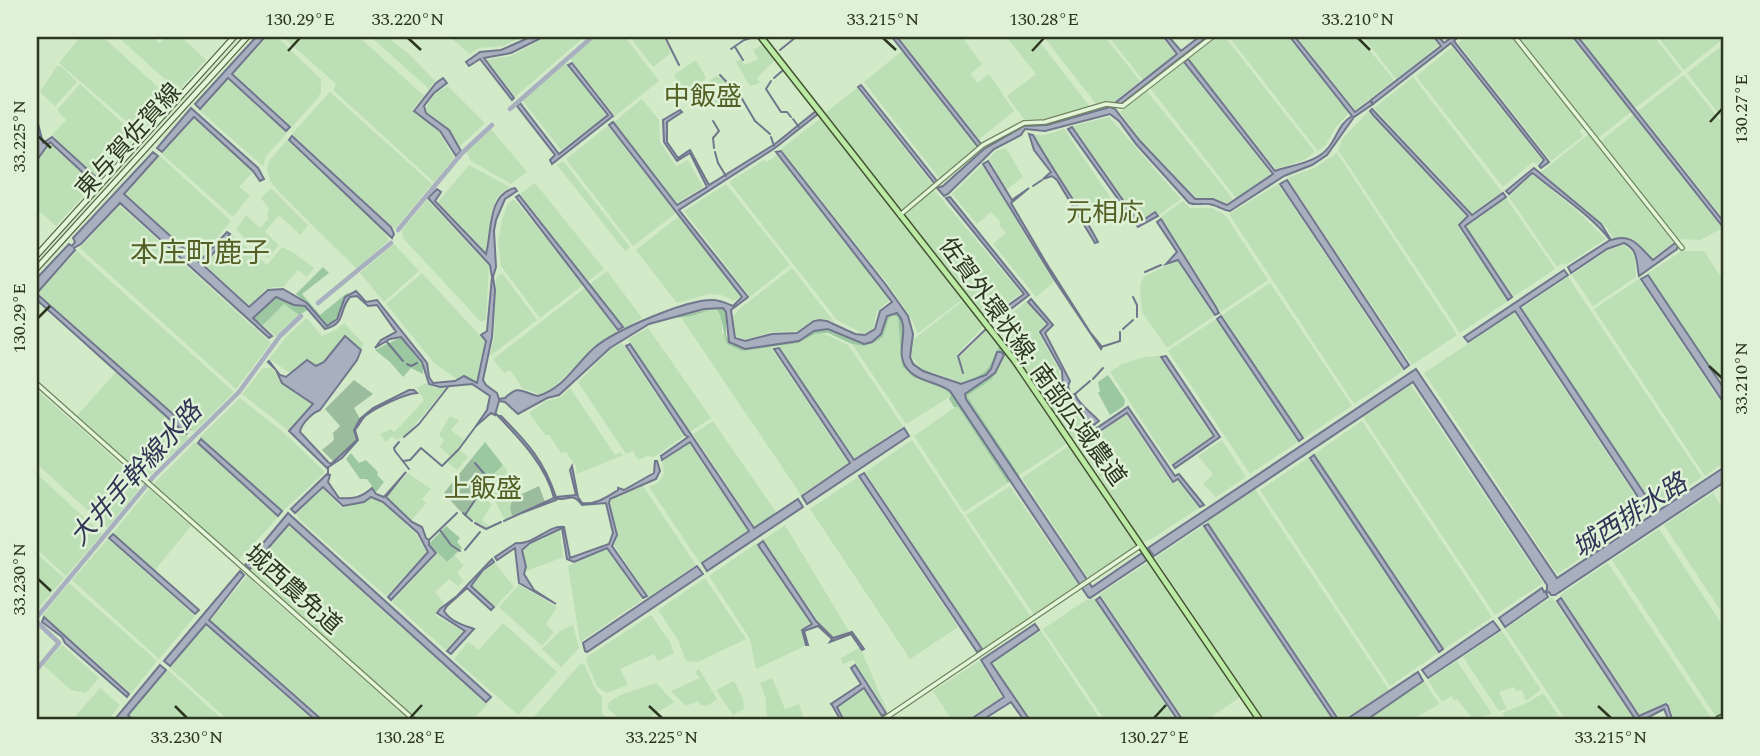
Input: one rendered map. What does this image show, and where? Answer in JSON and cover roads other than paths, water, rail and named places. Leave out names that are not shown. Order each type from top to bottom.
[{"type":"main road","name":"東与賀佐賀線","points":[[37,255],[234,37]]},
{"type":"main road","name":"東与賀佐賀線","points":[[37,268],[247,37]]},
{"type":"main road","name":"佐賀外環状線; 南部広域農道","points":[[761,37],[1016,361],[1259,719]]},
{"type":"street","points":[[900,215],[998,135],[1024,123],[1045,122],[1107,104],[1124,106],[1212,37]]},
{"type":"street","points":[[1516,37],[1682,248]]},
{"type":"street","name":"城西農免道","points":[[37,384],[413,719]]},
{"type":"street","points":[[884,719],[1141,545]]},
{"type":"water","points":[[256,37],[265,37],[232,74],[290,127],[286,131],[228,78],[200,109],[195,104]]},
{"type":"water","points":[[526,37],[543,37],[511,53],[484,58],[514,98],[512,100],[480,59],[469,66],[466,62],[480,52],[501,50]]},
{"type":"water","points":[[892,37],[897,37],[981,144],[978,147]]},
{"type":"water","points":[[1164,37],[1169,37],[1181,51],[1199,37],[1207,37],[1121,104],[1115,103],[1177,54]]},
{"type":"water","points":[[1290,37],[1295,37],[1355,112],[1370,101],[1373,104],[1354,117],[1327,155],[1312,165],[1284,176],[1230,211],[1210,204],[1189,203],[1110,114],[1045,131],[1025,129],[1021,135],[994,149],[948,194],[944,196],[937,188],[943,186],[984,149],[1024,126],[1047,125],[1110,107],[1115,109],[1140,141],[1195,199],[1213,199],[1227,205],[1273,174],[1184,62],[1188,59],[1275,171],[1318,157],[1352,116]]},
{"type":"water","points":[[1434,37],[1439,37],[1444,43],[1452,37],[1458,37],[1454,41],[1549,162],[1541,168],[1539,166],[1544,160],[1451,43],[1373,104],[1371,100],[1441,46]]},
{"type":"water","points":[[1573,37],[1578,37],[1723,221],[1723,227]]},
{"type":"water","points":[[572,63],[613,116],[552,164],[550,160],[555,155],[517,106],[520,103],[559,154],[608,115],[568,65]]},
{"type":"water","points":[[443,78],[447,83],[434,93],[424,106],[426,113],[449,130],[461,151],[456,156],[440,131],[414,111]]},
{"type":"water","points":[[861,85],[937,181],[935,184],[858,87]]},
{"type":"water","points":[[191,108],[258,168],[264,179],[260,181],[253,171],[194,117],[162,152],[157,148]]},
{"type":"water","points":[[1372,109],[1472,215],[1503,193],[1506,197],[1465,226],[1512,297],[1508,300],[1459,225],[1468,216],[1373,115],[1370,111]]},
{"type":"water","points":[[680,110],[682,112],[667,122],[667,142],[678,158],[690,150],[709,185],[775,144],[816,111],[818,114],[775,148],[679,210],[748,297],[731,310],[735,338],[745,341],[772,334],[797,333],[820,320],[855,334],[865,335],[875,329],[880,311],[892,302],[776,152],[781,151],[908,316],[913,334],[910,357],[913,364],[923,371],[961,384],[986,375],[997,352],[1004,355],[995,373],[965,394],[966,399],[1092,587],[1142,553],[1147,560],[1088,597],[950,391],[915,376],[906,367],[902,354],[903,326],[897,313],[887,316],[881,334],[872,342],[864,344],[828,329],[814,331],[799,341],[745,349],[729,342],[726,312],[723,308],[704,309],[649,324],[610,348],[559,395],[547,398],[518,414],[505,402],[499,401],[495,415],[491,413],[476,426],[487,410],[490,396],[472,384],[440,387],[429,384],[422,362],[401,337],[390,339],[375,348],[381,340],[396,332],[377,305],[368,306],[357,296],[350,297],[339,320],[325,329],[305,306],[294,305],[276,297],[253,318],[272,336],[269,338],[120,203],[74,248],[37,293],[37,278],[69,244],[72,246],[75,242],[73,238],[153,152],[158,156],[124,194],[199,262],[227,232],[230,234],[203,265],[249,307],[268,290],[283,289],[307,303],[327,326],[337,319],[345,297],[356,291],[366,302],[377,300],[427,363],[429,377],[433,383],[455,381],[464,376],[477,383],[486,341],[481,335],[487,331],[492,277],[490,265],[428,198],[437,189],[441,192],[435,201],[486,254],[495,206],[506,192],[515,188],[517,191],[505,199],[494,231],[496,267],[493,277],[495,290],[492,337],[483,380],[497,393],[499,399],[517,390],[538,396],[562,382],[594,348],[633,325],[668,310],[700,301],[712,300],[733,306],[742,297],[609,125],[613,122],[677,205],[707,187],[690,153],[677,161],[664,142],[663,120]]},
{"type":"water","points":[[37,120],[43,143],[52,137],[97,178],[93,182],[50,142],[37,160]]},
{"type":"water","points":[[1072,127],[1139,223],[1155,212],[1158,216],[1138,227],[1068,129]]},
{"type":"water","points":[[1029,134],[1033,135],[1098,242],[1095,243],[1057,180],[1052,176],[1043,179],[1051,172],[1034,150]]},
{"type":"water","points":[[292,136],[391,227],[394,234],[392,238],[289,140]]},
{"type":"water","points":[[988,161],[1012,200],[1029,188],[1011,203],[1101,349],[1054,279],[983,164]]},
{"type":"water","points":[[1534,168],[1601,224],[1611,240],[1630,240],[1653,260],[1675,243],[1677,249],[1639,276],[1635,253],[1624,243],[1607,249],[1571,273],[1568,267],[1610,240],[1584,214],[1532,173],[1509,194],[1506,191]]},
{"type":"water","points":[[1287,180],[1409,365],[1404,369],[1280,184]]},
{"type":"water","points":[[519,195],[623,327],[618,330],[516,197]]},
{"type":"water","points":[[950,197],[1029,295],[994,322],[991,321],[995,315],[1024,294],[946,198]]},
{"type":"water","points":[[1161,219],[1219,313],[1215,315],[1178,260],[1166,264],[1177,252],[1157,222]]},
{"type":"water","points":[[1564,270],[1568,275],[1520,307],[1654,508],[1648,512],[1515,311],[1468,342],[1464,337]]},
{"type":"water","points":[[1648,275],[1723,387],[1723,402],[1641,279]]},
{"type":"water","points":[[37,294],[190,429],[186,434],[37,300]]},
{"type":"water","points":[[1031,299],[1053,325],[1045,333],[1070,381],[1068,386],[1071,395],[1075,394],[1099,421],[1094,425],[1067,399],[1063,389],[1062,371],[1040,332],[1048,324],[1028,302]]},
{"type":"water","points":[[1221,316],[1303,438],[1299,441],[1217,319]]},
{"type":"water","points":[[345,336],[361,350],[357,360],[320,410],[305,422],[300,432],[328,462],[331,464],[357,440],[354,430],[360,419],[373,408],[409,390],[417,393],[391,402],[365,416],[355,430],[358,440],[342,458],[327,468],[289,431],[313,404],[282,383],[276,370],[268,362],[269,361],[280,375],[286,377],[307,360],[316,366],[324,362]]},
{"type":"water","points":[[630,344],[754,528],[798,499],[803,507],[707,571],[702,563],[749,531],[690,442],[662,460],[661,456],[688,437],[626,346]]},
{"type":"water","points":[[779,348],[854,460],[904,428],[909,436],[807,504],[802,496],[850,463],[774,349]]},
{"type":"water","points":[[1166,356],[1220,437],[1175,468],[1173,465],[1214,436],[1161,357]]},
{"type":"water","points":[[1416,369],[1557,578],[1723,468],[1723,483],[1555,595],[1546,593],[1548,597],[1505,627],[1499,618],[1542,588],[1544,592],[1547,590],[1547,585],[1413,382],[1154,556],[1148,548]]},
{"type":"water","points":[[1128,407],[1175,476],[1179,474],[1204,505],[1200,507],[1178,479],[1173,482],[1127,413],[1100,431],[1097,428]]},
{"type":"water","points":[[498,416],[511,426],[534,453],[556,497],[576,495],[570,470],[572,466],[578,497],[582,503],[592,503],[618,488],[624,490],[654,473],[657,461],[660,471],[656,479],[610,499],[609,503],[617,535],[612,546],[647,596],[643,598],[607,548],[574,562],[567,559],[562,528],[530,543],[522,550],[526,567],[524,574],[534,590],[556,604],[519,583],[515,548],[497,560],[495,557],[516,543],[529,541],[558,527],[564,527],[570,558],[609,544],[613,533],[606,503],[582,505],[575,498],[556,498],[519,514],[554,498],[539,464]]},
{"type":"water","points":[[201,439],[282,511],[278,516],[198,443]]},
{"type":"water","points":[[1314,455],[1443,649],[1439,652],[1310,458]]},
{"type":"water","points":[[406,472],[386,497],[412,522],[422,527],[429,545],[436,553],[391,600],[388,597],[428,552],[418,533],[383,502],[371,497],[364,502],[343,506],[323,487],[295,513],[291,509],[327,474],[330,475],[328,482],[339,498],[349,498],[360,496],[372,488],[376,494],[384,497]]},
{"type":"water","points":[[864,473],[982,649],[977,652],[859,476]]},
{"type":"water","points":[[288,513],[491,697],[486,702],[289,524],[250,569],[245,565]]},
{"type":"water","points":[[1208,524],[1338,719],[1333,719],[1204,526]]},
{"type":"water","points":[[113,534],[199,610],[195,614],[109,538]]},
{"type":"water","points":[[763,541],[816,621],[833,638],[852,632],[864,649],[862,650],[851,634],[830,642],[832,639],[818,626],[804,631],[806,645],[802,630],[812,624],[758,545]]},
{"type":"water","points":[[492,559],[494,562],[483,570],[471,586],[494,607],[491,610],[467,588],[444,611],[454,620],[474,629],[451,654],[447,651],[465,631],[437,613]]},
{"type":"water","points":[[697,566],[703,574],[585,651],[583,643]]},
{"type":"water","points":[[240,571],[244,575],[209,620],[321,719],[314,719],[206,624],[170,666],[164,661]]},
{"type":"water","points":[[1100,597],[1182,719],[1177,719],[1096,600]]},
{"type":"water","points":[[1561,598],[1639,716],[1666,704],[1672,719],[1668,719],[1664,709],[1645,719],[1635,719],[1557,601]]},
{"type":"water","points":[[44,617],[129,694],[127,697],[42,622]]},
{"type":"water","points":[[1493,621],[1500,630],[1428,678],[1422,670]]},
{"type":"water","points":[[1035,624],[1039,630],[991,663],[1029,719],[1023,719],[1011,702],[984,719],[971,719],[1004,697],[981,660]]},
{"type":"water","points":[[160,665],[166,670],[128,715],[132,719],[115,719]]},
{"type":"water","points":[[855,665],[886,713],[882,716],[864,688],[837,707],[843,719],[840,719],[831,704],[861,684],[851,668]]},
{"type":"water","points":[[1418,672],[1423,681],[1368,719],[1347,719]]},
{"type":"waterway","name":"大井手幹線水路","points":[[510,109],[592,37]]},
{"type":"waterway","points":[[669,37],[666,39],[679,65]]},
{"type":"waterway","points":[[731,49],[754,37]]},
{"type":"waterway","points":[[780,50],[796,37]]},
{"type":"waterway","points":[[735,47],[743,60]]},
{"type":"waterway","points":[[774,78],[782,71]]},
{"type":"waterway","points":[[720,75],[738,94]]},
{"type":"waterway","points":[[771,81],[766,89],[781,112],[787,112],[791,117]]},
{"type":"waterway","points":[[741,97],[755,121],[770,134]]},
{"type":"waterway","points":[[793,119],[799,127]]},
{"type":"waterway","points":[[713,121],[719,131],[713,138],[714,148]]},
{"type":"waterway","name":"大井手幹線水路","points":[[398,230],[462,153],[492,125]]},
{"type":"waterway","points":[[771,137],[774,146]]},
{"type":"waterway","points":[[715,152],[726,176]]},
{"type":"waterway","points":[[1033,186],[1042,180]]},
{"type":"waterway","name":"大井手幹線水路","points":[[318,303],[391,243]]},
{"type":"waterway","points":[[1145,272],[1161,265]]},
{"type":"waterway","points":[[1133,297],[1137,305],[1137,317]]},
{"type":"waterway","name":"大井手幹線水路","points":[[37,617],[154,476],[239,392],[280,336],[301,316]]},
{"type":"waterway","points":[[1123,329],[1133,320]]},
{"type":"waterway","points":[[963,373],[958,356],[986,329]]},
{"type":"waterway","points":[[1101,347],[1120,341],[1120,332]]},
{"type":"waterway","points":[[387,342],[403,361]]},
{"type":"waterway","points":[[407,364],[411,366],[417,363]]},
{"type":"waterway","points":[[1093,379],[1103,368]]},
{"type":"waterway","points":[[1075,394],[1090,381]]},
{"type":"waterway","points":[[404,437],[419,424],[448,387]]},
{"type":"waterway","points":[[403,461],[410,460],[421,448],[442,466],[476,426]]},
{"type":"waterway","points":[[399,442],[394,448],[395,451],[409,469]]},
{"type":"waterway","points":[[465,515],[489,479],[475,463]]},
{"type":"waterway","points":[[328,467],[328,475]]},
{"type":"waterway","points":[[429,540],[457,513]]},
{"type":"waterway","points":[[463,513],[472,521]]},
{"type":"waterway","points":[[504,521],[519,514]]},
{"type":"waterway","points":[[475,523],[486,529],[501,522]]},
{"type":"waterway","points":[[440,530],[451,545],[460,551]]},
{"type":"waterway","points":[[465,550],[480,532]]},
{"type":"waterway","name":"大井手幹線水路","points":[[37,622],[59,643],[37,669]]},
{"type":"district","name":"中飯盛","points":[[703,97]]},
{"type":"district","name":"元相応","points":[[1105,213]]},
{"type":"district","name":"本庄町鹿子","points":[[200,253]]},
{"type":"district","name":"上飯盛","points":[[483,489]]},
{"type":"water label","name":"城西排水路","points":[[1630,516]]}]
